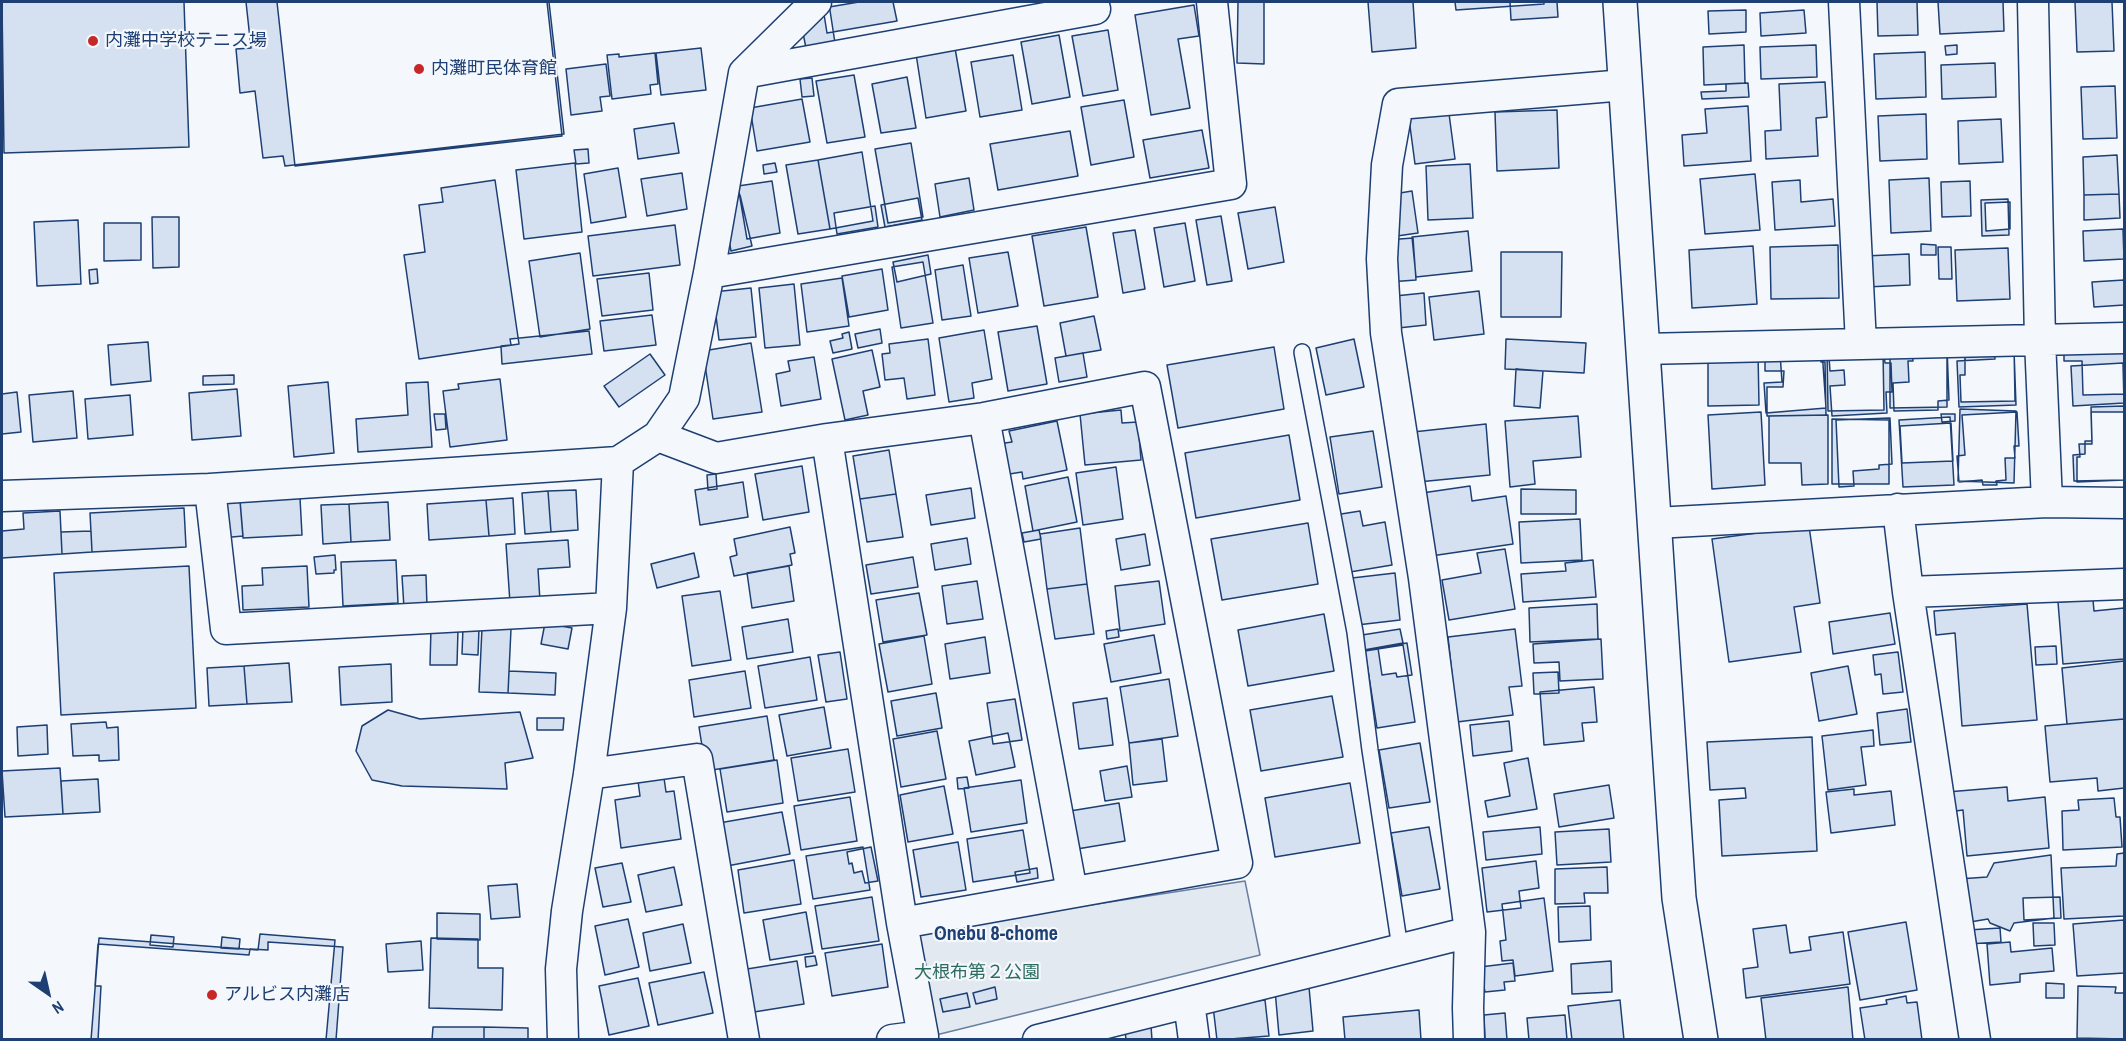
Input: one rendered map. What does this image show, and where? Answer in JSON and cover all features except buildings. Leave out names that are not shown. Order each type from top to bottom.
[{"type":"street","points":[[2,496],[210,489],[618,462],[658,436],[684,398],[709,273],[744,73],[816,2]]},
{"type":"street","points":[[709,273],[1231,184],[1212,2]]},
{"type":"street","points":[[1620,2],[1679,898],[1701,1040]]},
{"type":"street","points":[[1844,2],[1862,344]]},
{"type":"street","points":[[2033,2],[2040,340],[2047,502]]},
{"type":"street","points":[[744,73],[1095,9]]},
{"type":"street","points":[[1469,1040],[1470,932],[1424,578],[1386,333],[1382,259],[1387,165],[1398,104],[1625,85]]},
{"type":"street","points":[[1643,349],[2124,338]]},
{"type":"street","points":[[658,436],[717,458],[827,439],[984,418],[1145,387],[1237,863],[902,923]]},
{"type":"street","points":[[984,418],[1072,892]]},
{"type":"street","points":[[827,439],[902,923],[923,1038],[892,1040]]},
{"type":"street","points":[[563,1040],[561,969],[567,911],[589,774],[611,608],[618,462]]},
{"type":"street","points":[[210,489],[226,629],[611,608]]},
{"type":"street","points":[[1655,523],[2047,502],[2124,503]]},
{"type":"street","points":[[1898,509],[1908,592],[1976,1040]]},
{"type":"street","points":[[1908,592],[2124,584]]},
{"type":"street","points":[[589,774],[697,759],[744,1040]]},
{"type":"street","points":[[1038,1040],[1470,932]]},
{"type":"street","points":[[1189,1002],[1194,1040]]},
{"type":"lane","points":[[1302,352],[1355,632],[1400,948]]},
{"type":"green space","name":"大根布第２公園","points":[[1245,881],[1260,955],[932,1036],[916,932]]},
{"type":"place","name":"内灘中学校テニス場","points":[[93,41]]},
{"type":"place","name":"内灘町民体育館","points":[[419,69]]},
{"type":"place","name":"アルビス内灘店","points":[[212,995]]},
{"type":"district","name":"Onebu 8-chome","points":[[996,935]]}]
